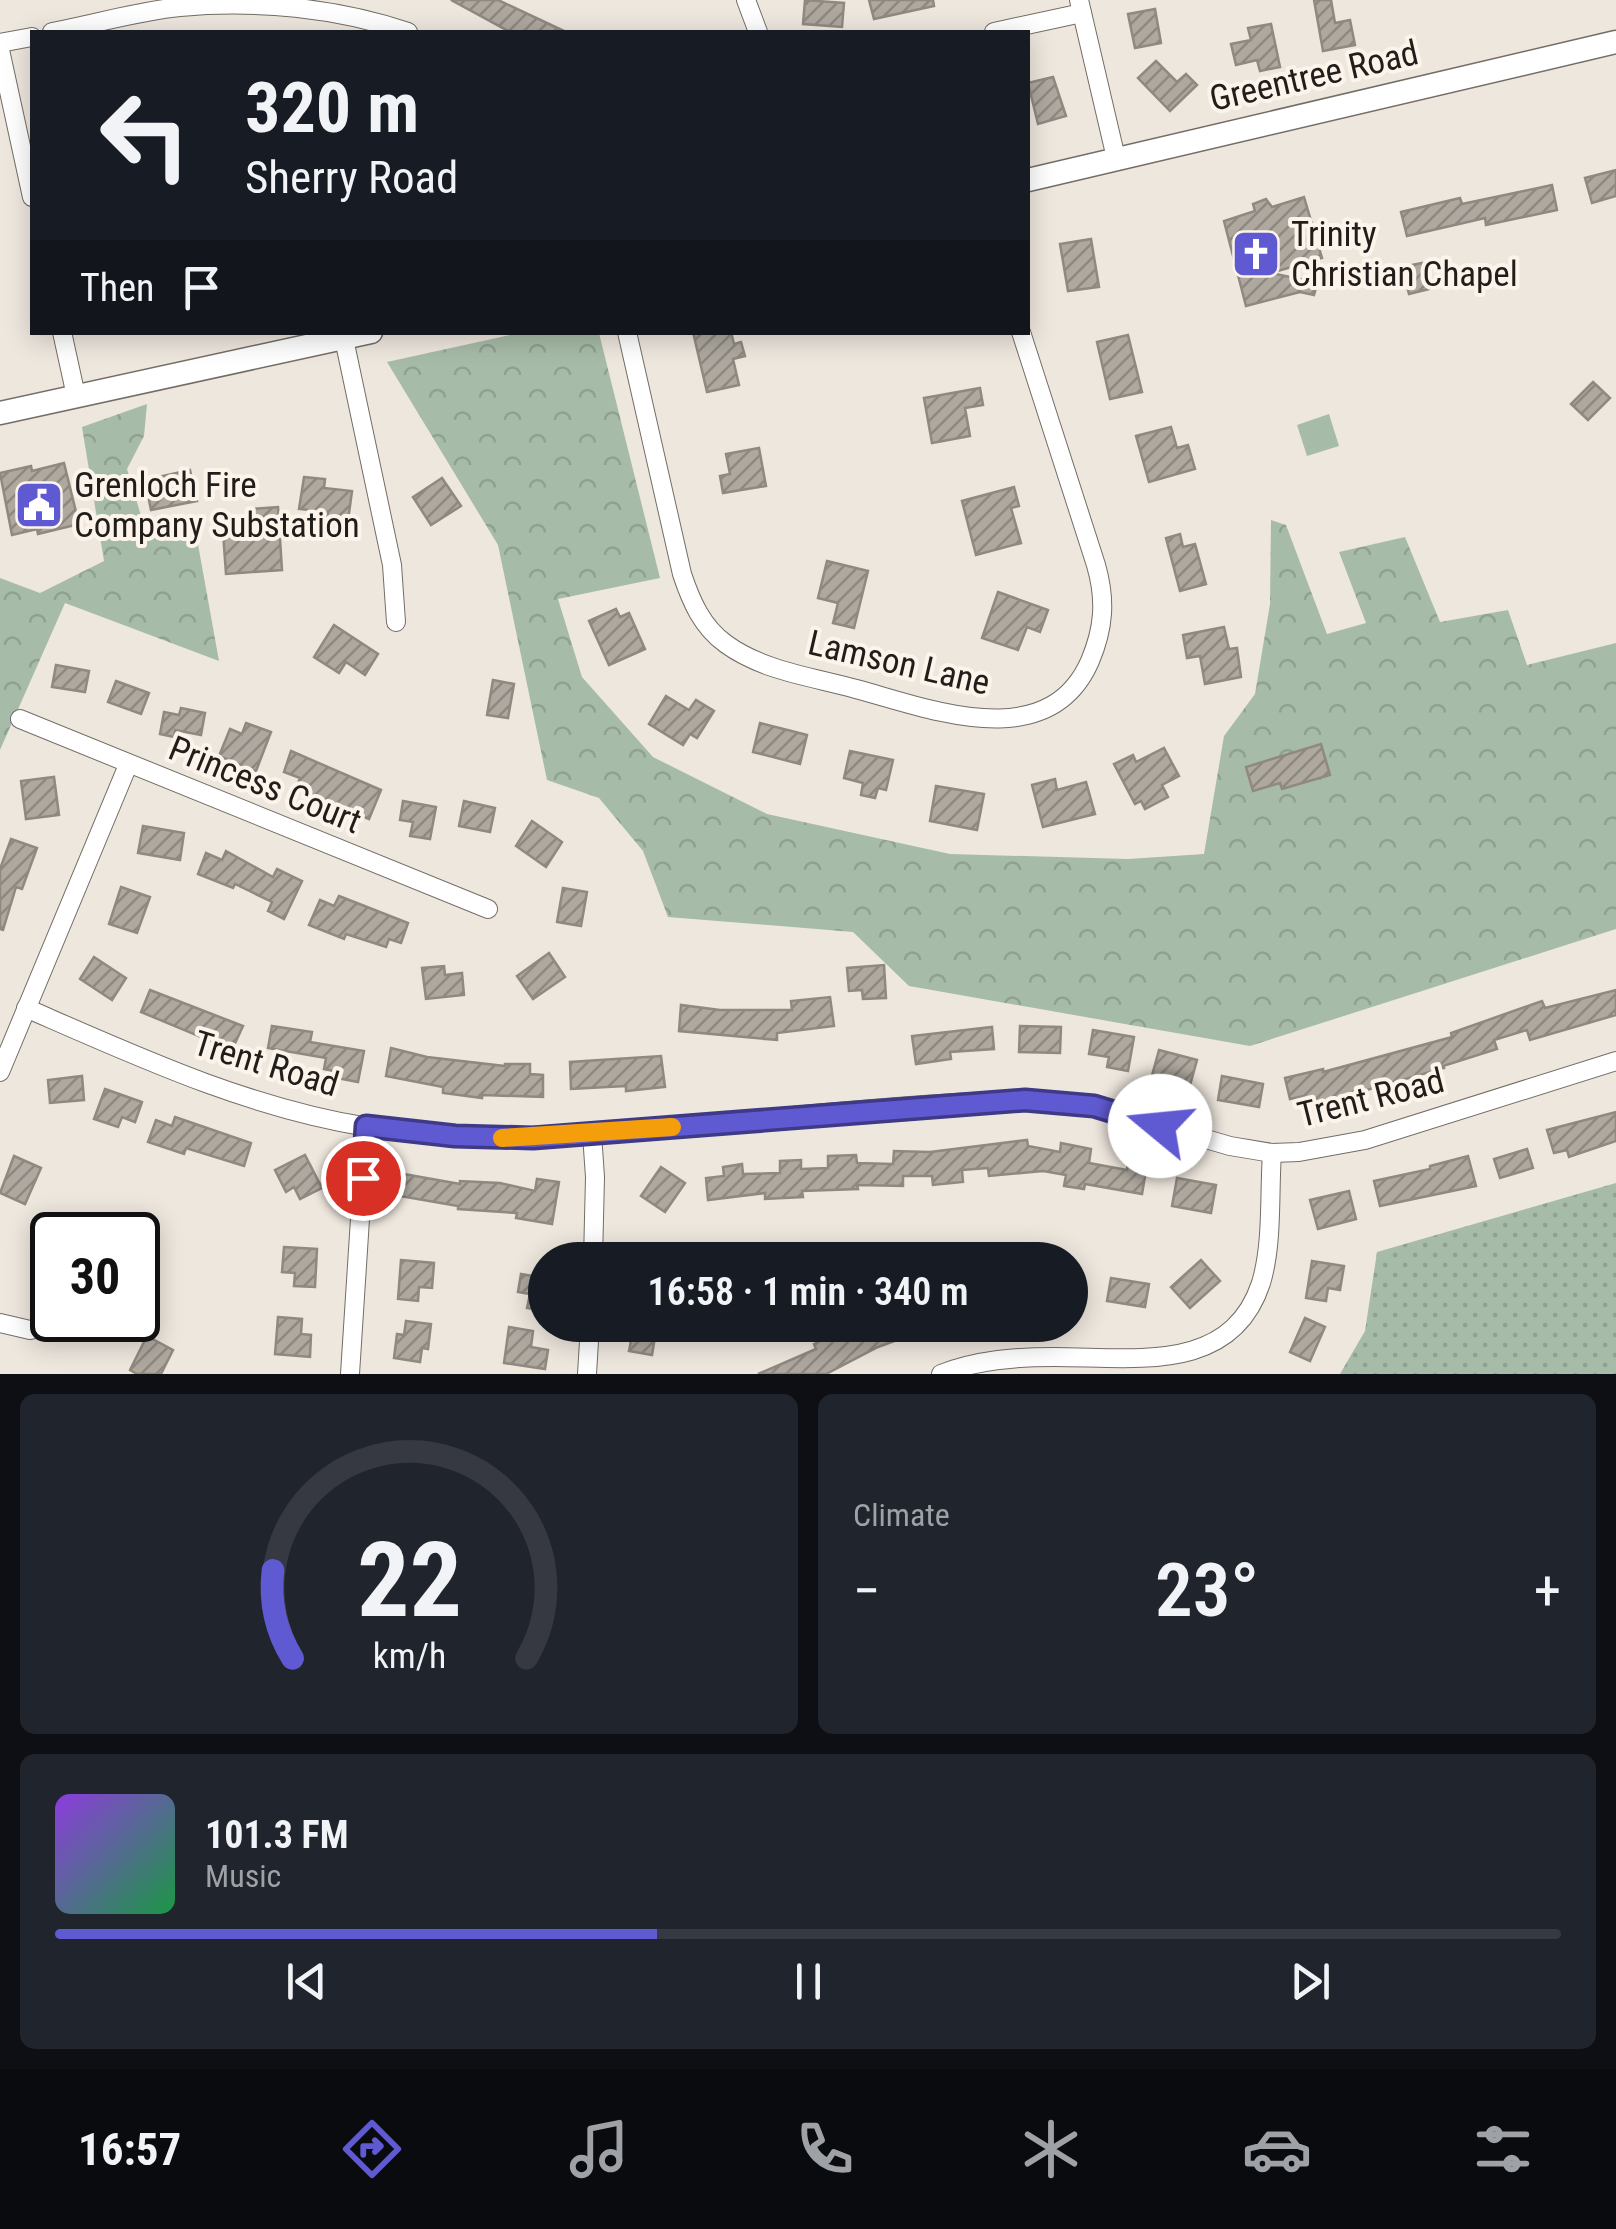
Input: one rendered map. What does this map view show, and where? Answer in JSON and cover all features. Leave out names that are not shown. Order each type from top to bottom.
[{"type":"street","points":[[746,0],[757,30]]},
{"type":"street","points":[[62,30],[168,8],[255,5],[348,16],[400,30]]},
{"type":"street","points":[[1001,30],[1080,6],[1116,158]]},
{"type":"street","points":[[30,38],[0,47],[30,189]]},
{"type":"street","name":"Greentree Road","points":[[1030,180],[1616,42]]},
{"type":"street","points":[[63,335],[76,396]]},
{"type":"street","points":[[0,412],[359,335]]},
{"type":"street","name":"Lamson Lane","points":[[629,335],[682,574],[691,602],[722,642],[763,664],[962,717],[1009,719],[1032,714],[1072,688],[1087,668],[1104,619],[1103,590],[1096,565],[1023,335]]},
{"type":"street","points":[[344,339],[392,565],[396,622]]},
{"type":"street","name":"Princess Court","points":[[20,719],[488,909]]},
{"type":"street","points":[[0,1072],[128,765]]},
{"type":"street","name":"Trent Road","points":[[26,1008],[232,1092],[282,1108],[366,1126],[490,1138],[592,1134],[1001,1100],[1048,1100],[1106,1109],[1230,1146],[1272,1153],[1312,1151],[1365,1140],[1616,1062]]},
{"type":"street","points":[[350,1374],[366,1126]]},
{"type":"street","points":[[592,1134],[596,1177],[594,1242]]},
{"type":"street","points":[[941,1374],[960,1366],[1010,1359],[1056,1357],[1162,1363],[1185,1360],[1222,1342],[1245,1318],[1261,1282],[1272,1153]]},
{"type":"street","points":[[0,1323],[30,1330]]},
{"type":"street","points":[[588,1374],[589,1342]]},
{"type":"green space","points":[[510,335],[599,335],[660,578],[558,599],[582,677],[653,757],[767,814],[950,854],[1128,859],[1204,854],[1224,736],[1255,694],[1270,604],[1271,520],[1286,525],[1327,634],[1366,623],[1339,552],[1405,537],[1440,622],[1508,610],[1527,665],[1616,643],[1616,929],[1250,1046],[909,986],[853,932],[668,917],[643,851],[599,798],[547,780],[498,545],[387,362]]},
{"type":"green space","points":[[147,404],[144,436],[127,469],[142,519],[194,522],[219,661],[65,603],[0,750],[0,578],[40,593],[104,561],[82,427]]},
{"type":"green space","points":[[1329,414],[1339,446],[1307,456],[1297,425]]},
{"type":"green space","points":[[1616,1183],[1616,1374],[1340,1374],[1365,1331],[1377,1252]]},
{"type":"building","points":[[451,0],[498,0],[562,30],[506,30]]},
{"type":"building","points":[[805,0],[844,3],[842,27],[803,24]]},
{"type":"building","points":[[869,0],[933,0],[934,6],[874,19]]},
{"type":"building","points":[[1314,0],[1331,0],[1335,23],[1350,20],[1355,45],[1323,51]]},
{"type":"building","points":[[1155,9],[1161,43],[1135,48],[1128,14]]},
{"type":"building","points":[[1271,24],[1280,67],[1260,71],[1257,60],[1236,65],[1231,44],[1251,40],[1248,28]]},
{"type":"building","points":[[1156,61],[1177,82],[1186,74],[1197,85],[1170,111],[1138,78]]},
{"type":"building","points":[[1053,77],[1066,116],[1038,124],[1030,83]]},
{"type":"building","points":[[1616,170],[1616,196],[1592,203],[1585,178]]},
{"type":"building","points":[[1552,185],[1557,210],[1486,225],[1485,218],[1407,236],[1401,212],[1460,198],[1462,204]]},
{"type":"building","name":"Trinity Christian Chapel","points":[[1304,197],[1322,258],[1271,273],[1328,285],[1316,288],[1314,295],[1300,292],[1246,306],[1224,221],[1255,211],[1253,204],[1266,199],[1272,207]]},
{"type":"building","points":[[1091,239],[1099,287],[1068,291],[1060,244]]},
{"type":"building","points":[[1422,263],[1429,289],[1409,294],[1402,267]]},
{"type":"building","points":[[694,335],[732,335],[734,344],[741,342],[745,356],[733,359],[739,385],[707,392]]},
{"type":"building","points":[[1128,335],[1142,392],[1110,399],[1097,342]]},
{"type":"building","points":[[1593,382],[1610,398],[1588,420],[1571,404]]},
{"type":"building","points":[[980,388],[983,405],[965,408],[970,436],[932,443],[924,398]]},
{"type":"building","points":[[1171,427],[1177,448],[1188,445],[1195,469],[1149,482],[1136,436]]},
{"type":"building","points":[[759,448],[766,486],[723,493],[720,476],[730,474],[726,454]]},
{"type":"building","name":"Grenloch Fire Company Substation","points":[[64,463],[79,524],[38,534],[37,529],[12,535],[0,473]]},
{"type":"building","points":[[190,470],[197,501],[151,510],[145,480]]},
{"type":"building","points":[[304,477],[325,479],[324,488],[352,491],[347,528],[326,525],[328,512],[299,509]]},
{"type":"building","points":[[442,478],[461,506],[431,525],[413,497]]},
{"type":"building","points":[[1014,487],[1019,506],[1011,508],[1021,543],[976,555],[962,501]]},
{"type":"building","points":[[278,507],[282,570],[226,574],[223,532],[254,530],[252,509]]},
{"type":"building","points":[[1180,534],[1183,547],[1195,544],[1206,584],[1180,591],[1166,538]]},
{"type":"building","points":[[827,561],[868,571],[854,628],[833,623],[838,603],[818,598]]},
{"type":"building","points":[[998,592],[1048,610],[1040,632],[1027,627],[1018,650],[982,638]]},
{"type":"building","points":[[616,609],[620,617],[629,613],[645,649],[609,665],[589,621]]},
{"type":"building","points":[[334,625],[378,654],[365,675],[346,662],[339,673],[314,657]]},
{"type":"building","points":[[1224,627],[1229,649],[1237,648],[1241,677],[1205,684],[1200,656],[1187,658],[1183,635]]},
{"type":"building","points":[[56,665],[89,671],[85,692],[52,687]]},
{"type":"building","points":[[493,680],[514,684],[508,718],[487,715]]},
{"type":"building","points":[[116,681],[149,693],[141,714],[108,702]]},
{"type":"building","points":[[666,696],[689,710],[696,700],[714,711],[697,738],[690,734],[683,745],[649,724]]},
{"type":"building","points":[[181,708],[205,713],[201,735],[175,730],[174,737],[160,734],[164,712],[179,715]]},
{"type":"building","points":[[246,723],[271,732],[256,771],[219,756],[230,729],[242,734]]},
{"type":"building","points":[[760,723],[807,735],[800,764],[753,752]]},
{"type":"building","points":[[1321,744],[1330,775],[1282,789],[1280,783],[1253,791],[1246,767]]},
{"type":"building","points":[[1164,748],[1179,776],[1162,785],[1168,797],[1145,809],[1141,801],[1135,804],[1114,764],[1133,755],[1136,762]]},
{"type":"building","points":[[291,751],[381,790],[369,819],[296,788],[300,778],[284,772]]},
{"type":"building","points":[[850,751],[893,760],[886,790],[878,788],[875,798],[861,795],[863,783],[844,778]]},
{"type":"building","points":[[54,777],[59,815],[26,819],[21,781]]},
{"type":"building","points":[[1055,779],[1057,790],[1086,782],[1095,814],[1043,827],[1032,785]]},
{"type":"building","points":[[936,786],[984,794],[977,830],[930,821]]},
{"type":"building","points":[[403,801],[436,807],[430,839],[410,836],[413,822],[400,820]]},
{"type":"building","points":[[464,801],[495,808],[490,832],[459,826]]},
{"type":"building","points":[[532,821],[562,842],[546,867],[516,846]]},
{"type":"building","points":[[143,826],[184,833],[180,860],[138,853]]},
{"type":"building","points":[[11,839],[37,848],[22,889],[16,887],[3,930],[0,869]]},
{"type":"building","points":[[226,851],[273,877],[277,869],[302,881],[284,919],[268,911],[272,902],[235,884],[233,888],[198,874],[206,853],[222,860]]},
{"type":"building","points":[[121,887],[150,897],[137,933],[109,924]]},
{"type":"building","points":[[563,888],[587,892],[581,926],[557,922]]},
{"type":"building","points":[[339,896],[408,923],[401,943],[389,939],[386,947],[346,934],[344,939],[309,925],[320,900],[334,906]]},
{"type":"building","points":[[549,953],[565,977],[533,999],[517,976]]},
{"type":"building","points":[[94,957],[126,978],[112,1000],[80,979]]},
{"type":"building","points":[[884,965],[886,998],[863,999],[862,990],[849,991],[847,968]]},
{"type":"building","points":[[444,966],[445,975],[462,973],[464,995],[426,999],[422,968]]},
{"type":"building","points":[[150,990],[243,1026],[232,1050],[141,1012]]},
{"type":"building","points":[[1616,990],[1616,1015],[1530,1040],[1527,1030],[1494,1040],[1497,1049],[1349,1095],[1306,1105],[1304,1096],[1290,1099],[1285,1078],[1323,1072],[1452,1037],[1451,1033],[1542,1001],[1545,1008]]},
{"type":"building","points":[[830,997],[834,1026],[777,1033],[777,1040],[679,1031],[681,1005],[720,1010],[792,1010],[791,1001]]},
{"type":"building","points":[[272,1026],[312,1032],[310,1042],[364,1051],[358,1082],[337,1078],[338,1072],[324,1069],[326,1058],[268,1048]]},
{"type":"building","points":[[1020,1026],[1061,1027],[1060,1053],[1019,1052]]},
{"type":"building","points":[[992,1027],[994,1049],[950,1052],[951,1059],[916,1064],[912,1036]]},
{"type":"building","points":[[1093,1030],[1134,1037],[1128,1071],[1107,1067],[1109,1057],[1089,1054]]},
{"type":"building","points":[[391,1048],[427,1057],[505,1066],[530,1064],[530,1074],[543,1075],[543,1097],[482,1098],[443,1093],[443,1087],[386,1076]]},
{"type":"building","points":[[1159,1050],[1197,1060],[1189,1089],[1151,1079]]},
{"type":"building","points":[[661,1056],[665,1087],[626,1091],[626,1086],[571,1089],[570,1062]]},
{"type":"building","points":[[82,1076],[84,1100],[50,1103],[48,1080]]},
{"type":"building","points":[[1222,1076],[1263,1084],[1259,1107],[1218,1100]]},
{"type":"building","points":[[105,1089],[142,1102],[135,1122],[122,1117],[118,1127],[94,1119]]},
{"type":"building","points":[[1616,1112],[1616,1141],[1569,1157],[1567,1150],[1554,1153],[1547,1130]]},
{"type":"building","points":[[175,1117],[251,1143],[244,1166],[186,1148],[184,1154],[148,1142],[156,1120],[172,1126]]},
{"type":"building","points":[[1027,1140],[1028,1146],[1060,1152],[1061,1143],[1091,1149],[1089,1163],[1127,1170],[1128,1161],[1147,1165],[1142,1194],[1085,1184],[1084,1189],[1064,1186],[1066,1175],[1043,1171],[989,1176],[988,1168],[962,1170],[963,1182],[933,1185],[932,1176],[903,1176],[903,1186],[857,1185],[858,1189],[802,1191],[803,1197],[765,1199],[765,1193],[708,1200],[706,1178],[724,1176],[723,1167],[742,1164],[743,1174],[780,1173],[780,1161],[801,1160],[801,1169],[828,1168],[828,1156],[856,1155],[857,1163],[893,1164],[894,1151],[930,1152]]},
{"type":"building","points":[[1527,1149],[1533,1168],[1500,1178],[1494,1159]]},
{"type":"building","points":[[305,1155],[322,1188],[300,1199],[294,1187],[286,1192],[275,1170]]},
{"type":"building","points":[[14,1156],[41,1168],[25,1204],[0,1193]]},
{"type":"building","points":[[1468,1156],[1476,1186],[1380,1206],[1374,1181]]},
{"type":"building","points":[[661,1167],[685,1183],[665,1212],[641,1196]]},
{"type":"building","points":[[404,1174],[460,1184],[500,1183],[535,1191],[537,1179],[559,1182],[552,1224],[516,1218],[517,1213],[458,1209],[400,1196]]},
{"type":"building","points":[[1177,1178],[1216,1185],[1211,1213],[1172,1206]]},
{"type":"building","points":[[1349,1191],[1356,1219],[1318,1229],[1310,1200]]},
{"type":"building","points":[[284,1247],[317,1249],[315,1287],[294,1286],[295,1273],[282,1272]]},
{"type":"building","points":[[401,1260],[434,1263],[432,1288],[419,1287],[418,1301],[398,1299]]},
{"type":"building","points":[[1201,1260],[1220,1281],[1190,1308],[1171,1287]]},
{"type":"building","points":[[1312,1261],[1344,1266],[1340,1290],[1328,1288],[1326,1301],[1306,1298]]},
{"type":"building","points":[[521,1274],[528,1275],[528,1294],[518,1292]]},
{"type":"building","points":[[1111,1278],[1149,1284],[1145,1307],[1107,1301]]},
{"type":"building","points":[[278,1317],[302,1319],[301,1334],[311,1335],[310,1357],[275,1354]]},
{"type":"building","points":[[1305,1318],[1325,1327],[1310,1361],[1290,1352]]},
{"type":"building","points":[[406,1321],[431,1324],[428,1349],[422,1348],[420,1362],[394,1358],[397,1334],[404,1335]]},
{"type":"building","points":[[509,1327],[528,1330],[531,1347],[548,1350],[545,1369],[504,1363]]},
{"type":"building","points":[[144,1342],[158,1342],[173,1350],[161,1374],[137,1374],[130,1370]]},
{"type":"building","points":[[631,1342],[654,1342],[652,1355],[629,1351]]},
{"type":"building","points":[[892,1342],[826,1374],[758,1374],[816,1349],[814,1344]]},
{"type":"slow traffic","points":[[502,1138],[672,1127]]},
{"type":"place","name":"Trinity Christian Chapel","points":[[1256,254]]},
{"type":"place","name":"Grenloch Fire Company Substation","points":[[39,505]]},
{"type":"route","points":[[363,1178],[366,1126],[424,1134],[533,1138],[1025,1100],[1094,1106],[1160,1126]]}]
